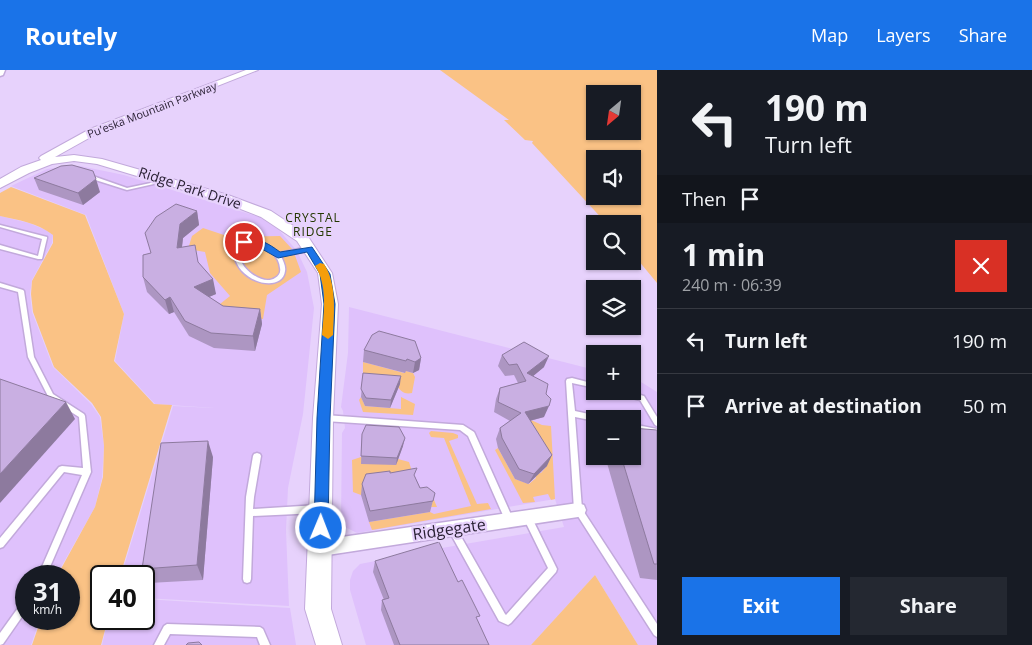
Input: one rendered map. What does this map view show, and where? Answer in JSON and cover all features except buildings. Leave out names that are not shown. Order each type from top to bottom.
[{"type":"street","name":"Pu'eska Mountain Parkway","points":[[25,170],[94,131],[254,70]]},
{"type":"street","name":"Ridge Park Drive","points":[[25,170],[50,161],[74,158],[98,161],[224,198],[266,214],[302,238],[325,274],[330,304],[323,418],[318,610],[329,645]]},
{"type":"street","points":[[0,184],[25,170]]},
{"type":"street","name":"Ridgegate","points":[[321,548],[578,510]]},
{"type":"lane","points":[[82,175],[127,189],[166,181]]},
{"type":"lane","points":[[0,226],[45,238],[40,258],[0,247]]},
{"type":"lane","points":[[278,255],[283,267],[282,274],[279,279],[271,281],[260,280],[250,276],[238,264],[236,253],[237,246],[244,242],[255,241],[278,255],[309,249]]},
{"type":"lane","points":[[0,285],[21,291],[31,357],[51,396],[82,416],[87,472],[47,565]]},
{"type":"lane","points":[[586,384],[570,380],[578,510],[657,632]]},
{"type":"lane","points":[[641,398],[657,423]]},
{"type":"lane","points":[[571,413],[586,416]]},
{"type":"lane","points":[[323,418],[461,426],[466,428],[471,434],[510,520]]},
{"type":"lane","points":[[641,429],[657,432]]},
{"type":"lane","points":[[247,579],[250,497],[257,456]]},
{"type":"lane","points":[[0,544],[62,469],[87,472]]},
{"type":"lane","points":[[250,513],[321,508]]},
{"type":"lane","points":[[452,529],[502,618],[508,620],[553,569],[528,518]]},
{"type":"lane","points":[[0,641],[15,620]]},
{"type":"lane","points":[[159,645],[166,629],[260,632],[264,645]]},
{"type":"shaded area","points":[[440,70],[657,70],[657,283],[641,264],[641,215],[599,215],[589,205],[641,205],[641,150],[586,150],[586,201],[532,143],[533,141],[525,140],[504,120],[509,120]]},
{"type":"shaded area","points":[[80,166],[124,175],[259,217],[279,230],[297,251],[307,272],[314,308],[303,414],[288,488],[286,530],[289,606],[155,599],[155,565],[124,565],[173,406],[214,408],[155,404],[115,361],[124,314],[86,215],[11,186],[47,169]]},
{"type":"shaded area","points":[[11,187],[85,215],[124,314],[114,361],[154,404],[172,405],[123,565],[90,565],[90,630],[105,630],[101,645],[32,645],[37,630],[80,630],[80,565],[63,565],[95,507],[103,477],[104,446],[101,417],[92,403],[54,367],[33,312],[32,281],[53,243],[53,235],[34,225],[0,216],[0,193]]},
{"type":"shaded area","points":[[0,216],[29,223],[53,235],[52,243],[32,280],[30,294],[32,312],[53,367],[91,404],[100,417],[104,446],[102,478],[95,507],[62,565],[15,565],[15,630],[36,630],[31,645],[0,645]]},
{"type":"shaded area","points":[[203,228],[230,237],[280,236],[293,250],[301,272],[267,295],[263,319],[230,316],[215,308],[230,296],[210,273],[205,252],[188,249],[192,236]]},
{"type":"shaded area","points":[[349,307],[586,368],[586,400],[641,400],[641,382],[657,392],[657,645],[638,645],[595,575],[531,645],[366,645],[350,590],[350,580],[353,571],[360,564],[564,527],[555,499],[357,533],[345,527],[341,520],[342,433],[345,428],[341,407],[348,353]]},
{"type":"shaded area","points":[[363,362],[404,373],[406,371],[413,373],[415,377],[412,393],[404,393],[395,383],[363,381]]},
{"type":"shaded area","points":[[361,397],[365,406],[401,409],[401,397],[415,404],[413,415],[363,412],[359,400]]},
{"type":"shaded area","points":[[531,420],[542,425],[551,426],[555,499],[551,500],[548,494],[533,497],[535,502],[523,503],[495,450],[498,448],[515,479],[529,484],[536,478],[534,474],[541,473],[547,466],[512,423]]},
{"type":"shaded area","points":[[431,431],[458,435],[458,438],[449,441],[477,504],[488,503],[491,509],[372,530],[369,522],[430,512],[434,514],[471,506],[444,438],[431,437],[429,433]]},
{"type":"shaded area","points":[[361,457],[398,459],[409,462],[419,493],[434,500],[437,507],[431,507],[432,504],[365,485],[361,495],[353,492],[352,460]]},
{"type":"shaded area","points":[[595,575],[638,645],[531,645]]},
{"type":"shaded area","points":[[155,600],[290,608],[296,645],[102,645],[105,630],[155,630]]},
{"type":"slow traffic","points":[[320,266],[325,274],[330,304],[328,335]]},
{"type":"district","name":"CRYSTAL RIDGE","points":[[313,225]]},
{"type":"route","points":[[244,242],[255,241],[278,255],[309,249],[325,274],[330,304],[323,418],[321,528]]}]
